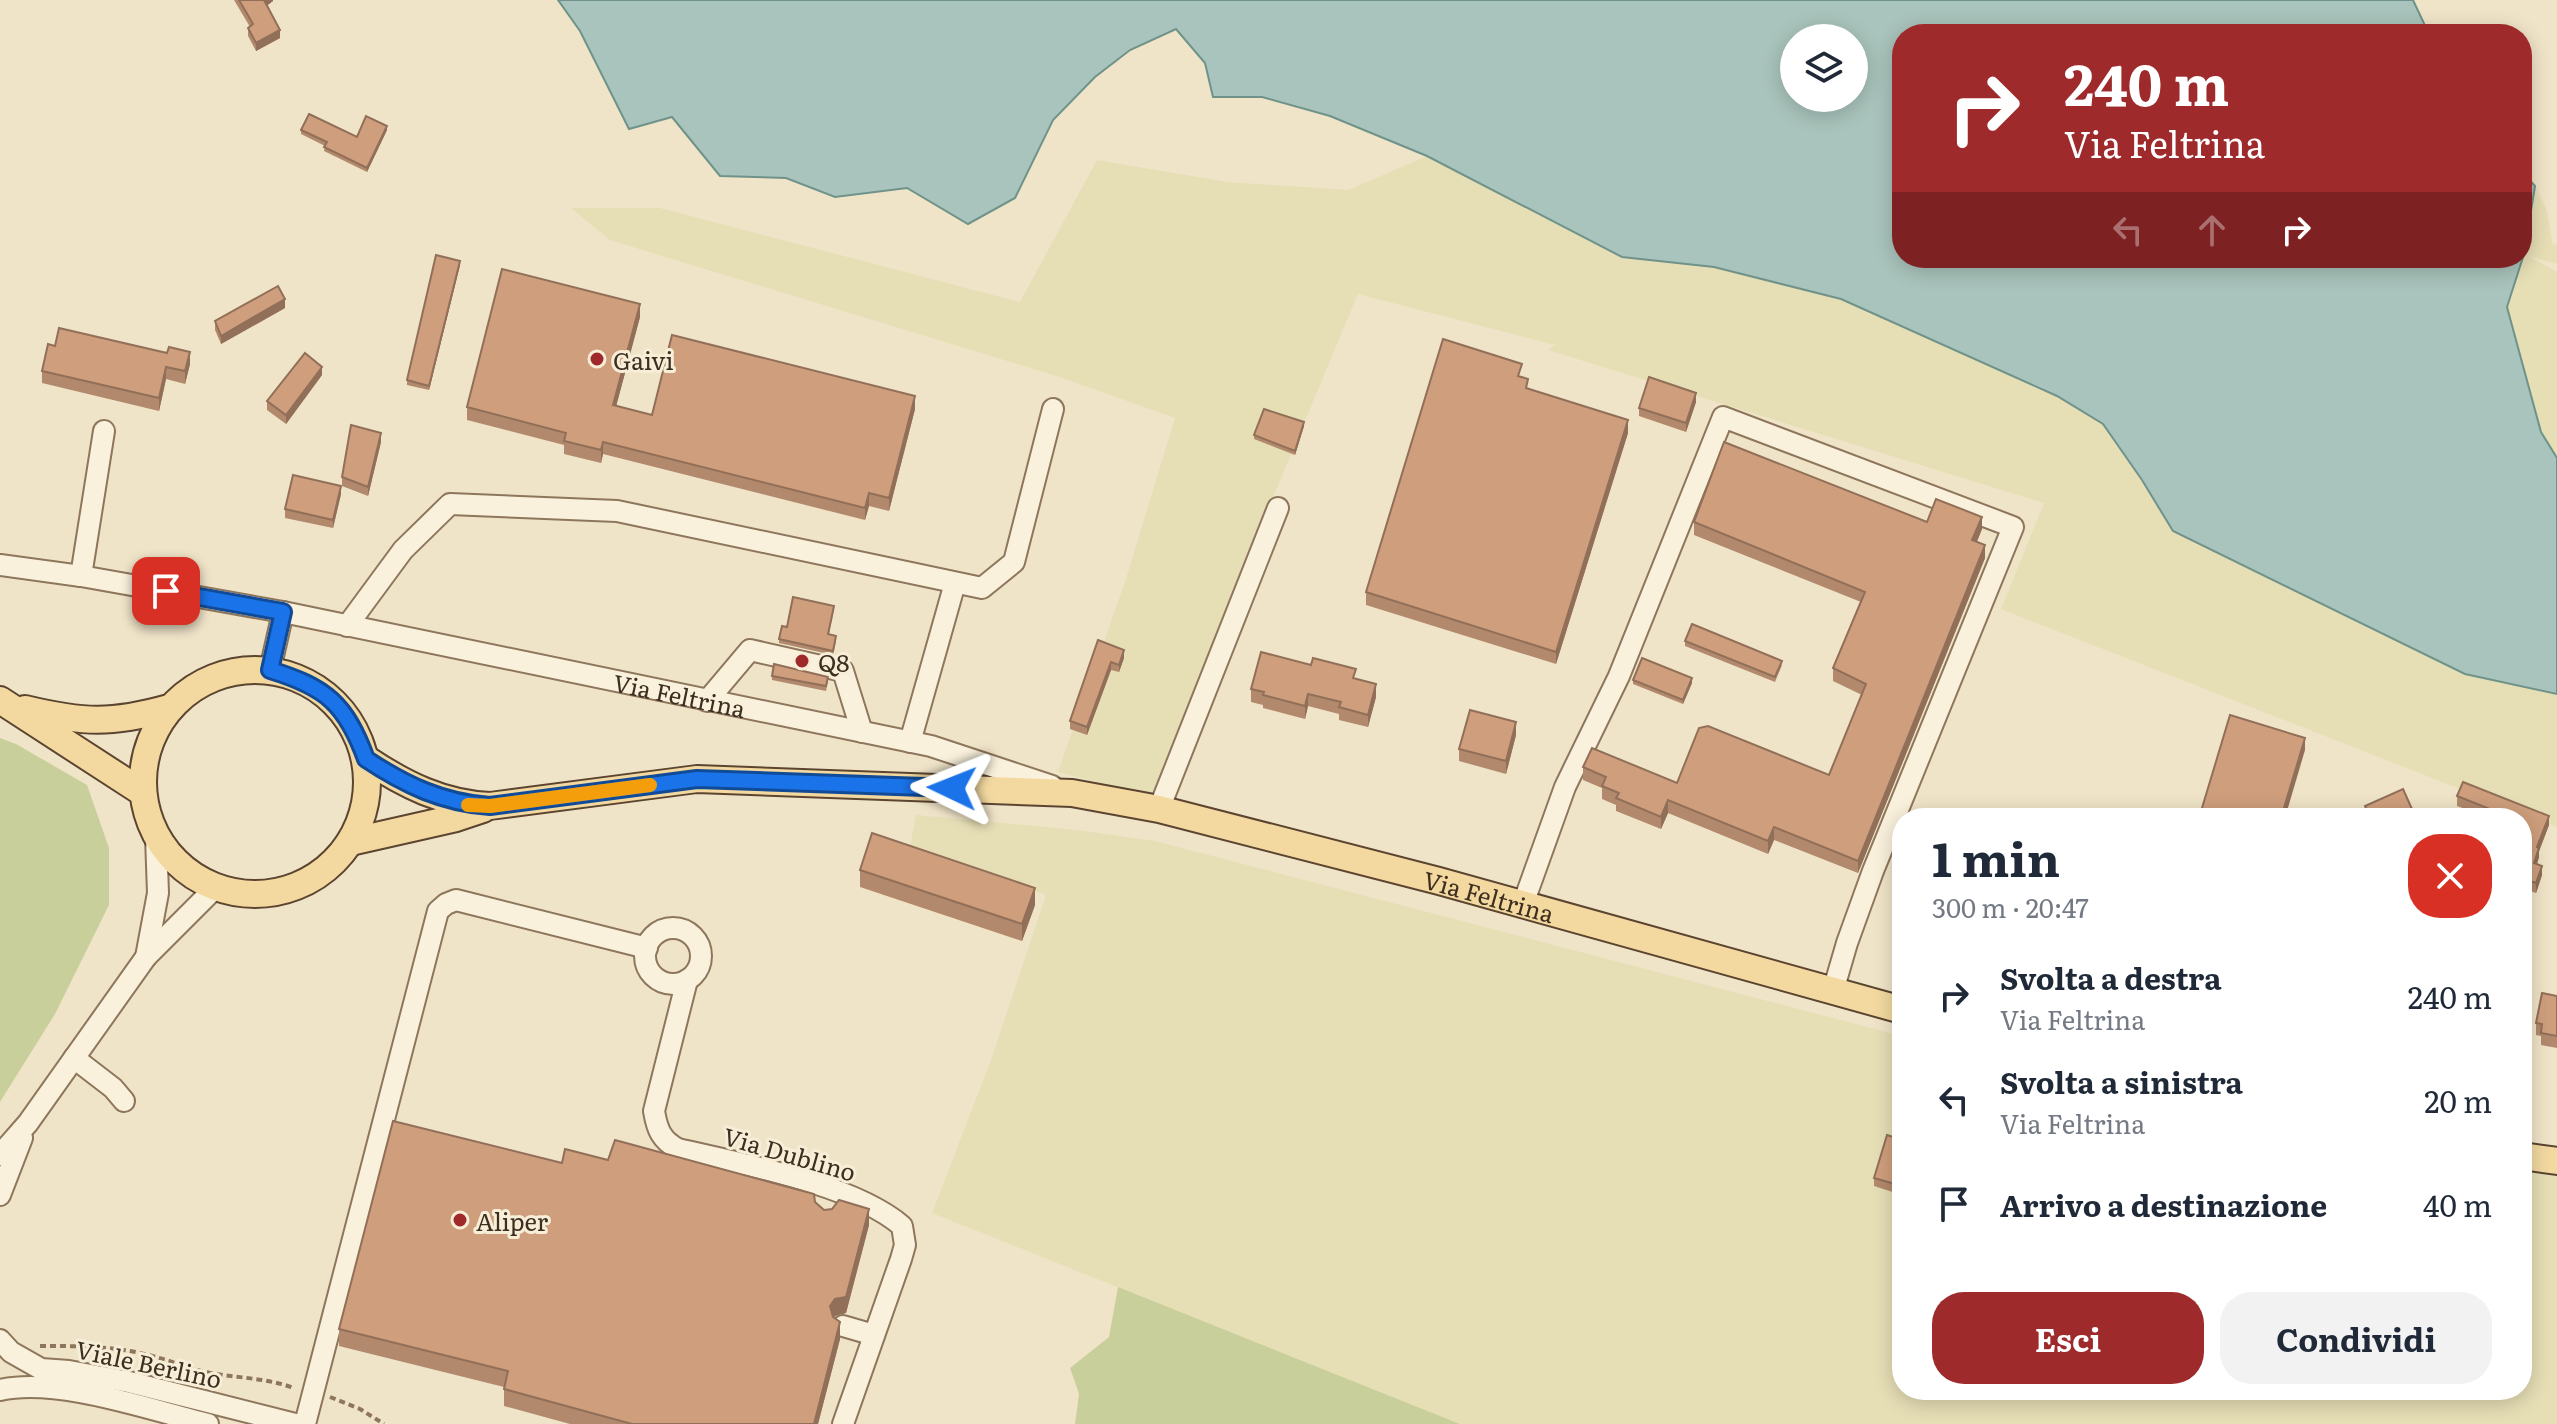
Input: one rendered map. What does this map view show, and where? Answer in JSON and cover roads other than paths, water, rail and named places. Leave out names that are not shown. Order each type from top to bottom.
[{"type":"main road","points":[[242,670],[270,670],[304,680],[332,699],[354,727],[366,759],[368,788],[362,816],[350,842],[325,871],[291,889],[253,895],[215,888],[181,868],[156,837],[142,792],[147,748],[169,708],[190,689],[215,676],[242,670]]},
{"type":"main road","points":[[5,703],[91,722],[137,717],[169,708]]},
{"type":"main road","points":[[5,703],[142,792]]},
{"type":"main road","name":"Via Feltrina","points":[[366,759],[424,793],[462,805],[490,806],[697,779],[1072,793],[1159,809],[1523,904],[1892,1007]]},
{"type":"main road","name":"Via Feltrina","points":[[350,842],[456,818],[490,806]]},
{"type":"main road","points":[[2532,1157],[2557,1161]]},
{"type":"street","points":[[347,626],[403,550],[450,504],[617,511],[982,588],[1014,562],[1053,409]]},
{"type":"street","points":[[1523,904],[1565,787],[1619,676],[1723,417],[2013,527],[1899,808]]},
{"type":"street","points":[[81,576],[104,431]]},
{"type":"street","points":[[1159,809],[1278,508]]},
{"type":"street","name":"Via Feltrina","points":[[0,565],[81,576],[283,612],[931,746],[1072,793]]},
{"type":"street","points":[[910,742],[955,583]]},
{"type":"street","points":[[270,670],[283,612]]},
{"type":"street","points":[[707,701],[750,650],[843,671],[862,732]]},
{"type":"street","points":[[1833,991],[1847,943],[1892,824]]},
{"type":"street","points":[[146,957],[158,893],[156,837]]},
{"type":"street","points":[[0,1155],[28,1123],[146,957],[215,888]]},
{"type":"street","points":[[305,1424],[438,911],[456,900],[468,902],[647,948]]},
{"type":"street","points":[[665,930],[683,930],[697,941],[701,958],[699,967],[687,980],[673,984],[658,980],[647,966],[647,948],[657,934],[665,930]]},
{"type":"street","name":"Via Dublino","points":[[687,980],[654,1111],[656,1128],[666,1142],[678,1149],[832,1189],[888,1213],[902,1226],[905,1245],[843,1424]]},
{"type":"street","points":[[74,1058],[113,1088],[124,1101]]},
{"type":"street","points":[[0,1195],[28,1123]]},
{"type":"street","points":[[827,1214],[832,1189]]},
{"type":"street","points":[[843,1326],[874,1335]]},
{"type":"street","name":"Viale Berlino","points":[[1,1341],[11,1352],[41,1369],[129,1382],[295,1424]]},
{"type":"street","name":"Viale Berlino","points":[[0,1390],[15,1387],[95,1396],[208,1424]]},
{"type":"water","points":[[558,0],[2413,0],[2424,24],[1892,24],[1892,268],[2520,268],[2507,307],[2541,432],[2557,458],[2557,694],[2465,674],[2173,531],[2103,424],[2057,396],[1841,299],[1714,267],[1622,257],[1427,156],[1330,116],[1262,97],[1213,97],[1205,63],[1176,29],[1130,50],[1095,77],[1053,120],[1015,198],[968,224],[907,188],[835,197],[786,178],[720,176],[672,117],[629,129],[580,31]]},
{"type":"place","name":"Gaivi","points":[[597,359]]},
{"type":"place","name":"Q8","points":[[802,661]]},
{"type":"place","name":"Aliper","points":[[460,1220]]}]
